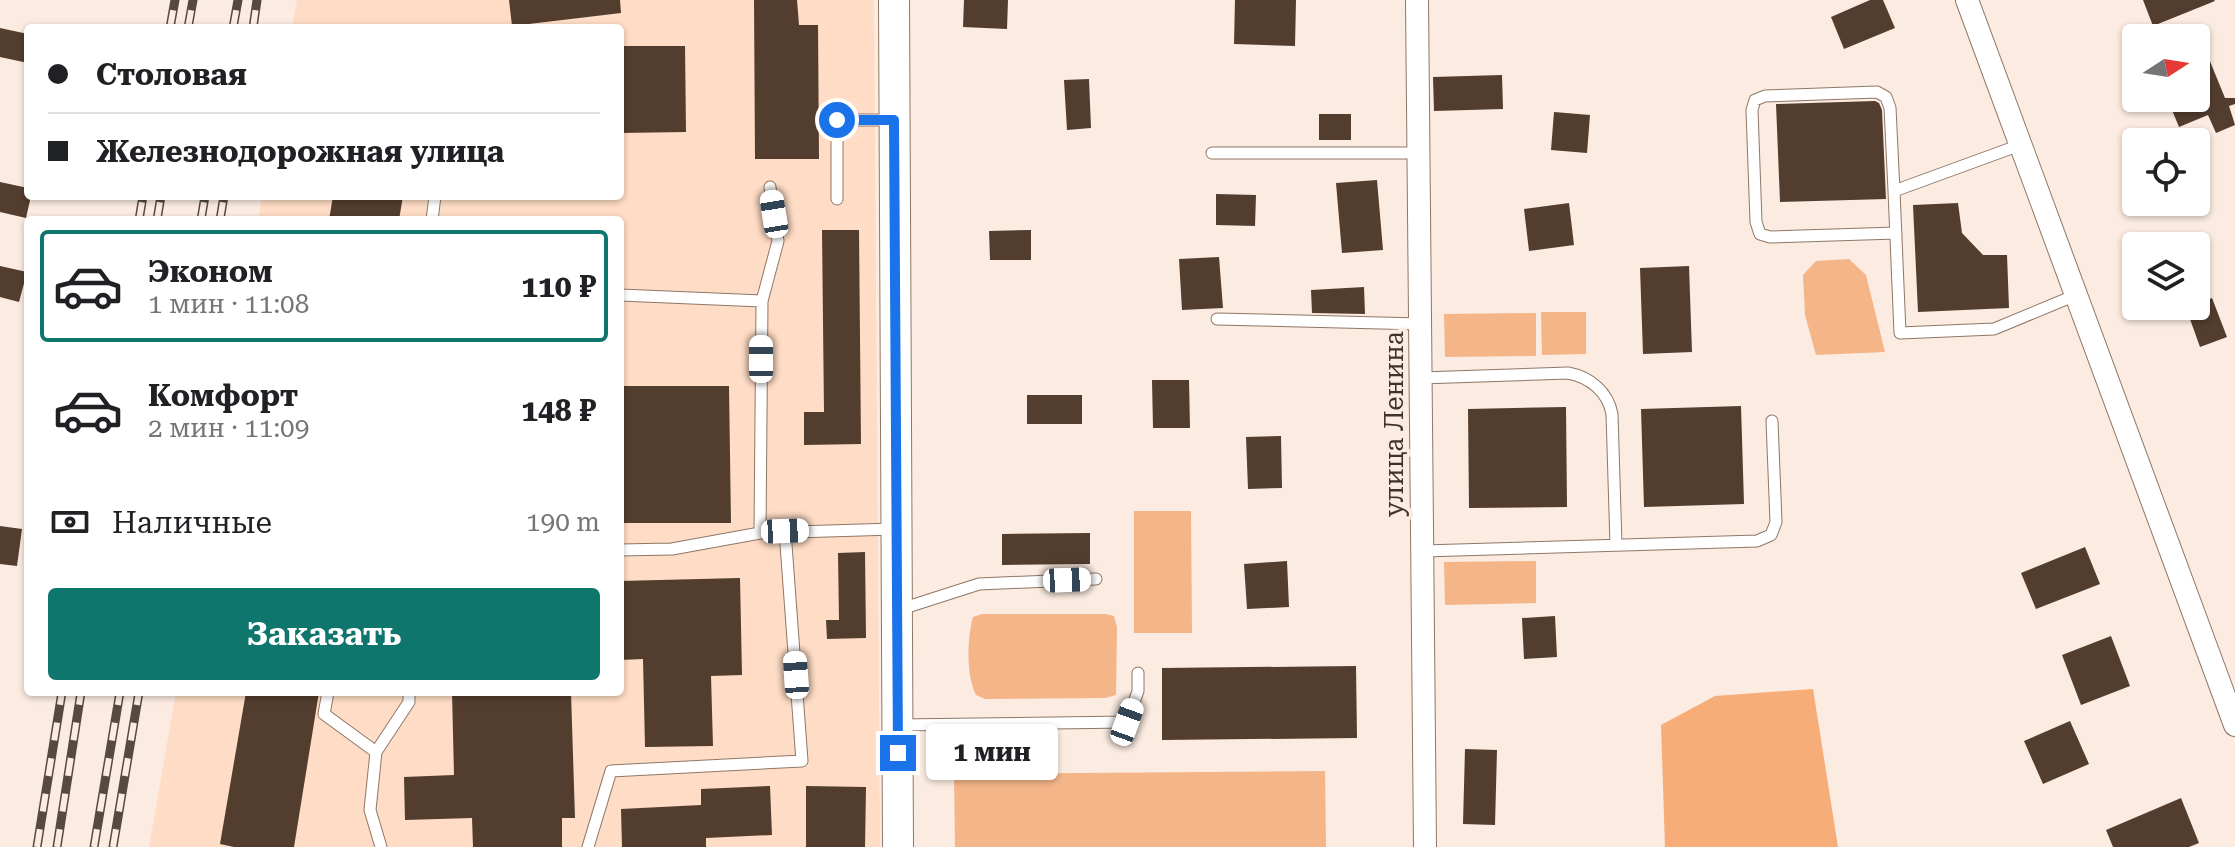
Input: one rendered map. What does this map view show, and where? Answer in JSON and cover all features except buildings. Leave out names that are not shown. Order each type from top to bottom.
[{"type":"main road","points":[[894,0],[898,847]]},
{"type":"street","name":"улица Ленина","points":[[1417,0],[1425,847]]},
{"type":"street","points":[[1967,0],[2235,725]]},
{"type":"lane","points":[[1896,233],[1770,237],[1760,234],[1756,222],[1752,110],[1755,100],[1765,96],[1877,92],[1886,97],[1890,108],[1896,233],[1900,333],[1994,329],[2076,295]]},
{"type":"lane","points":[[837,199],[837,120],[894,120]]},
{"type":"lane","points":[[1894,191],[2020,145]]},
{"type":"lane","points":[[1212,153],[1419,153]]},
{"type":"lane","points":[[760,533],[762,301],[778,241],[770,187]]},
{"type":"lane","points":[[624,295],[762,301]]},
{"type":"lane","points":[[1217,319],[1421,324]]},
{"type":"lane","points":[[1421,378],[1568,373],[1580,375],[1591,382],[1610,403],[1612,414],[1616,545]]},
{"type":"lane","points":[[1423,551],[1757,541],[1771,535],[1776,522],[1772,421]]},
{"type":"lane","points":[[624,550],[672,549],[785,531],[895,529]]},
{"type":"lane","points":[[588,847],[611,771],[802,761],[785,531]]},
{"type":"lane","points":[[897,610],[979,584],[1096,579]]},
{"type":"lane","points":[[897,725],[1127,722],[1138,691],[1138,673]]},
{"type":"lane","points":[[327,696],[324,714],[376,752]]},
{"type":"lane","points":[[381,847],[370,810],[376,752],[409,702],[409,696]]},
{"type":"shaded area","points":[[297,0],[874,0],[880,847],[149,847],[175,696],[624,696],[624,216],[259,216],[261,200],[624,200],[624,24],[293,24]]},
{"type":"shaded area","points":[[1849,259],[1866,275],[1885,352],[1816,355],[1805,315],[1803,275],[1816,261]]},
{"type":"shaded area","points":[[1541,312],[1586,312],[1586,354],[1542,355]]},
{"type":"shaded area","points":[[1536,313],[1536,356],[1445,357],[1444,314]]},
{"type":"shaded area","points":[[1134,511],[1191,511],[1192,633],[1134,633]]},
{"type":"shaded area","points":[[1536,561],[1536,603],[1445,605],[1444,562]]},
{"type":"shaded area","points":[[982,614],[1114,616],[1117,627],[1116,695],[1105,698],[985,699],[976,695],[970,677],[969,646],[973,617]]},
{"type":"shaded area","points":[[1813,689],[1838,847],[1665,847],[1661,725],[1715,696]]},
{"type":"shaded area","points":[[1325,771],[1326,847],[955,847],[954,774]]},
{"type":"railway","points":[[171,24],[175,0]]},
{"type":"railway","points":[[189,24],[193,0]]},
{"type":"railway","points":[[234,24],[238,0]]},
{"type":"railway","points":[[254,24],[257,0]]},
{"type":"railway","points":[[140,216],[142,200]]},
{"type":"railway","points":[[158,216],[160,200]]},
{"type":"railway","points":[[202,216],[204,200]]},
{"type":"railway","points":[[221,216],[223,200]]},
{"type":"railway","points":[[37,847],[61,696]]},
{"type":"railway","points":[[57,847],[80,696]]},
{"type":"railway","points":[[94,847],[119,696]]},
{"type":"railway","points":[[113,847],[138,696]]},
{"type":"route","points":[[837,120],[894,120],[898,753]]}]
